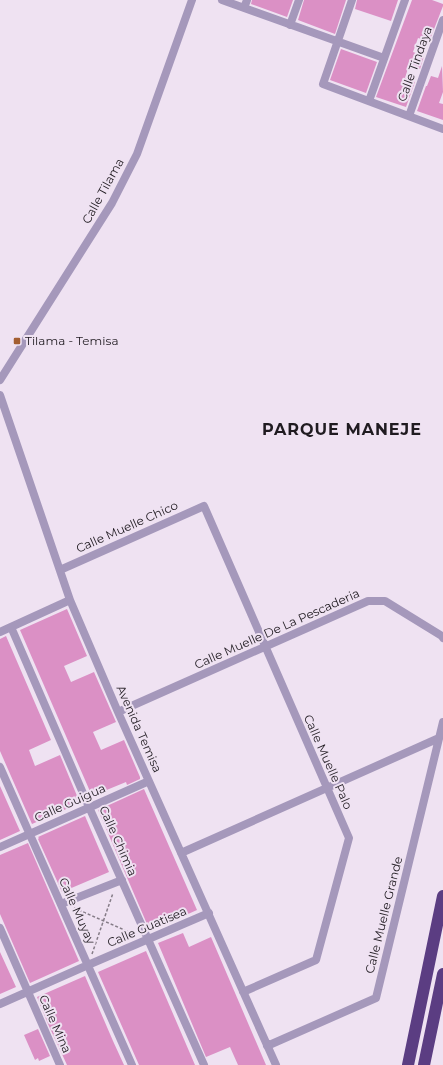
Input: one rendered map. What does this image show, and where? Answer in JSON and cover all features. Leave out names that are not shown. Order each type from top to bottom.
[{"type":"highway","points":[[408,1065],[443,896]]},
{"type":"highway","points":[[424,1065],[443,974]]},
{"type":"street","name":"Calle Tilama","points":[[1,377],[112,203],[126,177],[137,154],[192,0]]},
{"type":"street","points":[[222,0],[384,58]]},
{"type":"street","points":[[244,8],[247,0]]},
{"type":"street","points":[[290,25],[299,0]]},
{"type":"street","points":[[352,0],[323,84],[443,129]]},
{"type":"street","points":[[369,100],[405,0]]},
{"type":"street","name":"Calle Tindaya","points":[[409,116],[443,20]]},
{"type":"street","name":"Avenida Temisa","points":[[0,395],[70,600],[118,712],[276,1065]]},
{"type":"street","name":"Calle Muelle Chico","points":[[60,570],[204,506]]},
{"type":"street","name":"Calle Muelle Palo","points":[[204,506],[349,838],[316,960],[243,992]]},
{"type":"street","points":[[0,632],[70,600]]},
{"type":"street","name":"Calle Muelle De La Pescaderia","points":[[118,712],[368,601],[385,601],[442,637]]},
{"type":"street","name":"Calle Chimia","points":[[11,627],[122,880],[144,938],[204,1065]]},
{"type":"street","name":"Calle Muelle Grande","points":[[267,1046],[376,998],[443,722]]},
{"type":"street","points":[[181,853],[439,738]]},
{"type":"street","name":"Calle Muyay","points":[[0,767],[30,834],[64,903],[88,965],[132,1065]]},
{"type":"street","name":"Calle Guigua","points":[[0,848],[149,781]]},
{"type":"street","points":[[64,903],[122,880]]},
{"type":"street","name":"Calle Guatisea","points":[[0,1004],[88,965],[144,938],[209,913]]},
{"type":"street","name":"Calle Mina","points":[[0,928],[60,1065]]},
{"type":"path","points":[[91,956],[114,891]]},
{"type":"path","points":[[64,903],[144,938]]},
{"type":"building","points":[[252,0],[293,0],[287,17],[251,4]]},
{"type":"building","points":[[304,0],[346,0],[335,34],[298,20]]},
{"type":"building","points":[[357,0],[398,0],[391,21],[355,9]]},
{"type":"building","points":[[412,0],[432,0],[443,4],[443,6],[429,42],[418,38],[413,52],[424,56],[420,69],[409,65],[405,78],[415,82],[406,107],[376,97]]},
{"type":"building","points":[[341,49],[377,62],[366,93],[330,80]]},
{"type":"building","points":[[442,66],[443,92],[439,103],[443,104],[443,120],[417,111],[431,76],[438,78]]},
{"type":"building","points":[[67,609],[87,656],[64,666],[71,682],[94,672],[116,722],[93,732],[101,750],[124,740],[140,777],[140,779],[127,785],[126,782],[92,796],[20,630]]},
{"type":"building","points":[[6,636],[51,740],[29,750],[35,766],[60,755],[80,803],[32,824],[0,751],[0,639]]},
{"type":"building","points":[[0,786],[20,831],[0,840]]},
{"type":"building","points":[[144,789],[197,910],[150,931],[98,810]]},
{"type":"building","points":[[85,816],[109,872],[62,892],[38,837]]},
{"type":"building","points":[[28,843],[79,961],[30,983],[0,914],[0,855]]},
{"type":"building","points":[[183,933],[189,947],[211,937],[266,1065],[238,1065],[230,1047],[206,1057],[158,943]]},
{"type":"building","points":[[146,951],[195,1065],[139,1065],[98,972]]},
{"type":"building","points":[[0,952],[16,987],[0,994]]},
{"type":"building","points":[[85,976],[124,1065],[67,1065],[48,1024],[37,997]]},
{"type":"building","points":[[38,1029],[50,1056],[39,1061],[38,1058],[35,1060],[24,1035]]},
{"type":"place","name":"Tilama - Temisa","points":[[17,341]]},
{"type":"district","name":"PARQUE MANEJE","points":[[342,429]]}]
